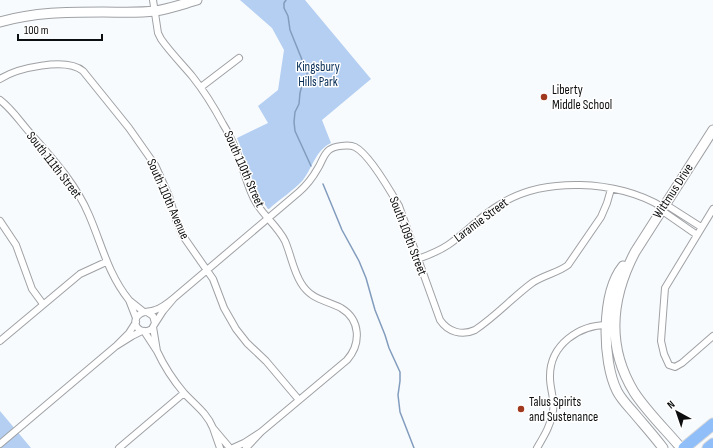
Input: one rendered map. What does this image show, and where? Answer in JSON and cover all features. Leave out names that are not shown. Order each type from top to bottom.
[{"type":"highway","points":[[682,448],[713,424]]},
{"type":"highway","points":[[708,448],[713,444]]},
{"type":"street","name":"South 110th Street","points":[[153,0],[158,33],[161,39],[201,88],[224,124],[239,157],[251,193],[268,219],[277,228],[285,242],[297,276],[304,287],[318,299],[340,308],[347,313],[356,329],[356,346],[351,356],[299,400]]},
{"type":"street","points":[[0,22],[22,16],[52,13],[130,13],[154,11],[197,0]]},
{"type":"street","points":[[201,88],[239,58]]},
{"type":"street","name":"South 110th Avenue","points":[[0,79],[16,72],[37,67],[65,64],[81,69],[124,120],[148,155],[165,187],[183,236],[215,283],[227,314],[240,335],[266,361],[299,400]]},
{"type":"street","name":"South 111th Street","points":[[0,100],[59,167],[75,188],[89,214],[106,262],[114,279],[129,300],[136,320]]},
{"type":"street","name":"Wittmus Drive","points":[[682,448],[635,393],[626,377],[620,363],[617,348],[615,313],[626,269],[635,252],[713,130]]},
{"type":"street","name":"South 109th Street","points":[[268,219],[307,184],[319,167],[324,155],[330,149],[343,146],[355,147],[364,154],[392,192],[399,206],[441,322],[450,330],[463,333],[471,332],[478,328],[536,281],[548,274],[562,270],[568,265],[601,217],[611,189]]},
{"type":"street","name":"Laramie Street","points":[[418,259],[436,252],[449,244],[494,208],[519,195],[541,188],[585,185],[611,189],[650,201],[663,207]]},
{"type":"street","points":[[663,207],[701,227]]},
{"type":"street","points":[[663,207],[697,235]]},
{"type":"street","points":[[713,209],[665,288],[661,341],[664,354],[669,365],[675,367],[682,363],[713,336]]},
{"type":"street","points":[[0,444],[116,346],[132,329],[140,314],[160,308],[174,298],[268,219]]},
{"type":"street","points":[[0,221],[16,245],[32,289],[43,304]]},
{"type":"street","name":"Wittmus Drive","points":[[635,252],[614,281],[608,300],[605,325],[607,351],[612,379],[618,393],[664,448]]},
{"type":"street","points":[[0,341],[80,274],[106,262]]},
{"type":"street","points":[[116,346],[143,331],[150,331],[163,311],[174,298]]},
{"type":"street","name":"South 111th Street","points":[[129,300],[145,312]]},
{"type":"street","points":[[145,312],[151,314],[154,318],[158,351]]},
{"type":"street","points":[[136,320],[138,328],[143,331],[158,351],[169,373],[184,393],[205,414],[213,428],[220,448]]},
{"type":"street","points":[[537,448],[551,422],[554,402],[550,383],[550,373],[551,364],[558,348],[564,341],[579,331],[605,325],[615,325]]},
{"type":"street","points":[[119,448],[184,393]]},
{"type":"street","points":[[246,448],[261,432],[299,400]]},
{"type":"street","points":[[213,428],[231,448],[244,443],[261,432]]},
{"type":"green space","name":"Kingsbury Hills Park","points":[[240,0],[305,0],[371,79],[322,120],[331,143],[321,150],[303,180],[269,209],[262,201],[237,138],[268,123],[258,106],[278,90],[284,50],[272,28]]},
{"type":"green space","points":[[0,411],[31,448],[0,448]]},
{"type":"waterway","points":[[286,0],[284,3],[284,8],[288,16],[290,30],[307,72],[307,78],[302,85],[299,104],[295,112],[295,131],[311,166]]},
{"type":"waterway","points":[[323,184],[342,230],[359,261],[366,278],[375,310],[389,348],[400,372],[398,395],[400,412],[414,448]]},
{"type":"place","name":"Liberty Middle School","points":[[544,97]]},
{"type":"place","name":"Talus Spirits and Sustenance","points":[[521,409]]}]
